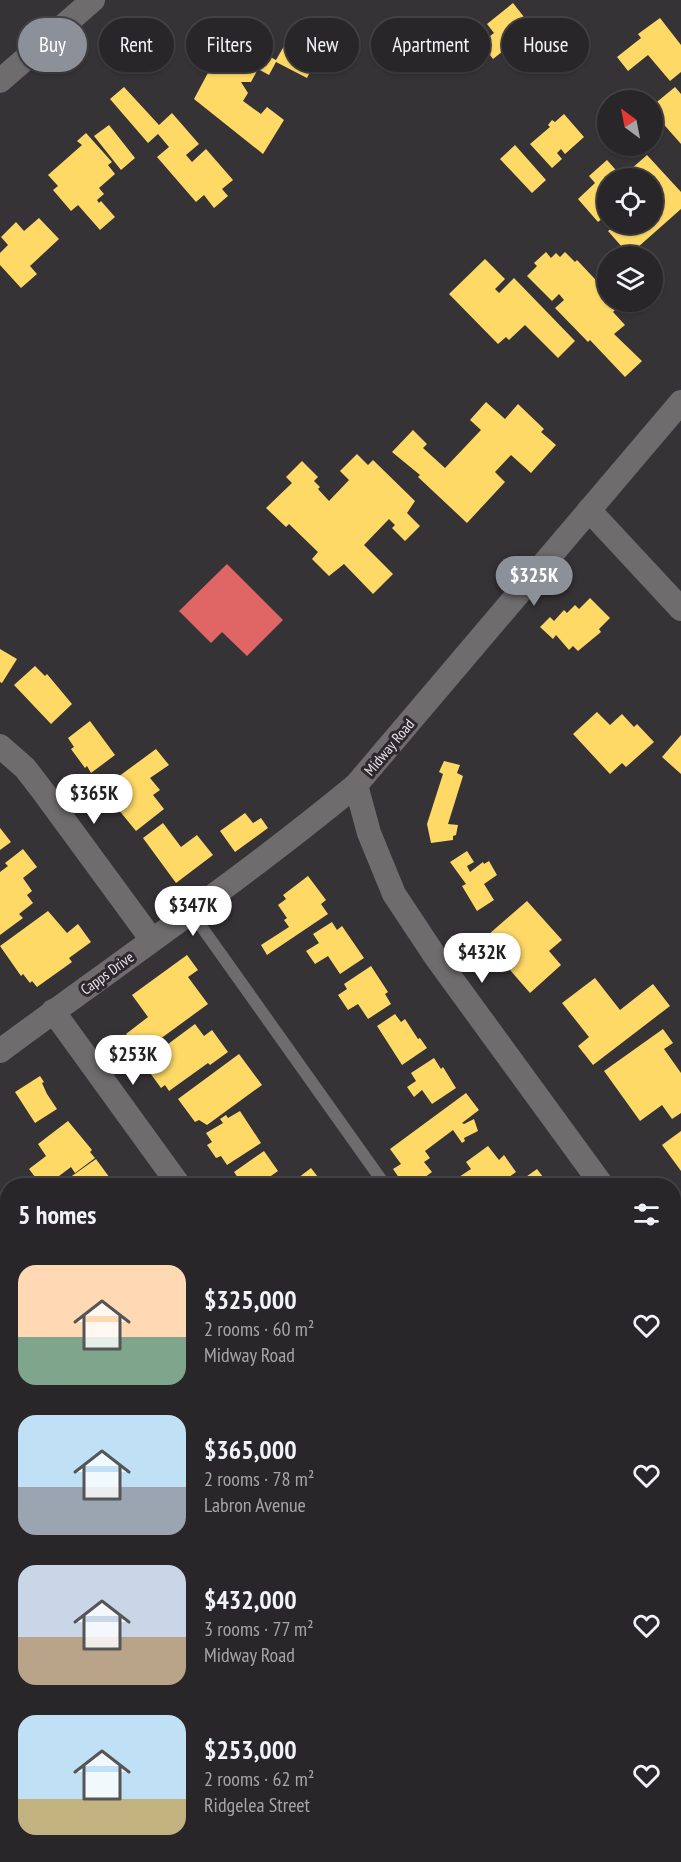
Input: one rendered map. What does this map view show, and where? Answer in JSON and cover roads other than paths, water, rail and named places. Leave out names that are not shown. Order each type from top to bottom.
[{"type":"street","points":[[0,81],[93,0]]},
{"type":"street","name":"Midway Road","points":[[597,1178],[435,956],[394,894],[369,832],[356,785],[681,402]]},
{"type":"street","points":[[589,510],[681,609]]},
{"type":"street","points":[[0,746],[25,768],[152,940]]},
{"type":"street","name":"Capps Drive","points":[[0,1050],[191,912],[317,818],[356,785]]},
{"type":"street","points":[[54,1011],[174,1178]]},
{"type":"lane","points":[[191,912],[380,1178]]}]
